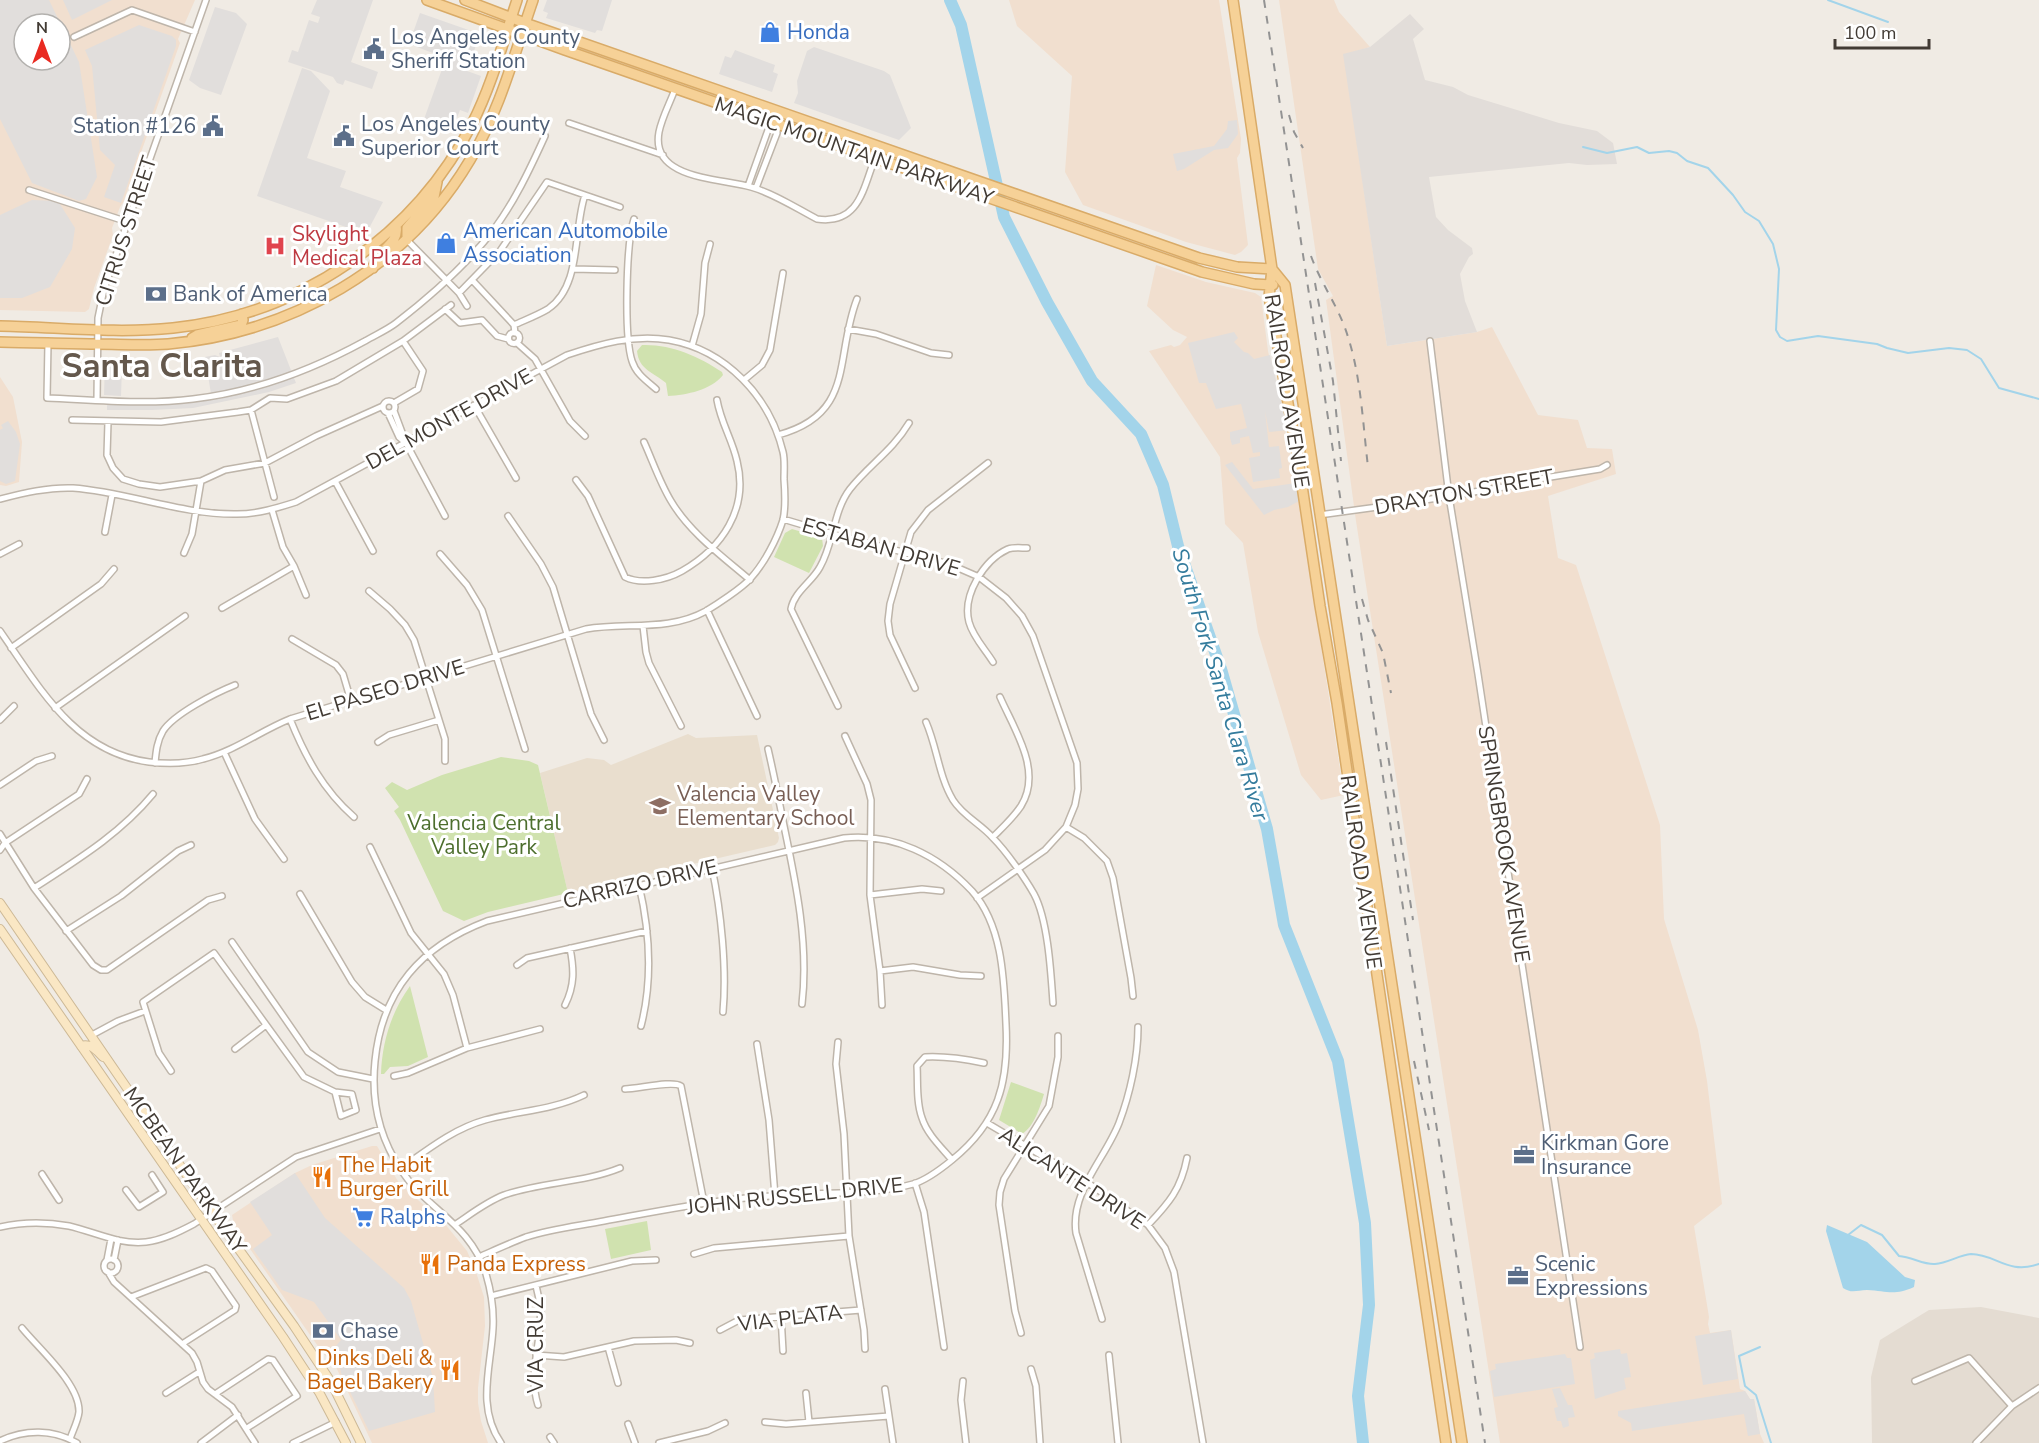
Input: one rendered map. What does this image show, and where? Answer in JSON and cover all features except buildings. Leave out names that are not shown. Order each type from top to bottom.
[{"type":"main road","name":"MAGIC MOUNTAIN PARKWAY","points":[[428,0],[522,35],[1202,272],[1254,284],[1285,285]]},
{"type":"main road","name":"MAGIC MOUNTAIN PARKWAY","points":[[465,0],[525,23],[1199,258],[1245,268],[1272,269]]},
{"type":"main road","points":[[0,326],[171,328],[196,325],[242,314],[292,295],[360,256],[396,226],[437,179],[459,148],[490,82],[517,0]]},
{"type":"main road","points":[[0,342],[141,345],[185,342],[226,335],[278,320],[327,297],[373,268],[407,240],[443,200],[471,159],[505,87],[533,0]]},
{"type":"main road","points":[[1233,0],[1272,269]]},
{"type":"main road","points":[[407,240],[407,228],[434,197],[437,179]]},
{"type":"main road","points":[[373,268],[377,256],[395,239],[396,226]]},
{"type":"main road","name":"RAILROAD AVENUE","points":[[1272,269],[1269,297],[1298,459],[1446,1443]]},
{"type":"main road","name":"RAILROAD AVENUE","points":[[1272,269],[1285,285],[1462,1443]]},
{"type":"main road","points":[[185,342],[197,335],[241,325],[242,314]]},
{"type":"main road","points":[[1356,842],[1362,845],[1366,853],[1371,890],[1380,902]]},
{"type":"main road","name":"MCBEAN PARKWAY","points":[[0,903],[212,1212],[293,1323],[325,1372],[361,1443]]},
{"type":"main road","name":"MCBEAN PARKWAY","points":[[0,929],[283,1337],[336,1422],[346,1443]]},
{"type":"main road","points":[[63,1021],[75,1030],[92,1035]]},
{"type":"main road","points":[[81,1046],[93,1047],[124,1081]]},
{"type":"street","name":"CITRUS STREET","points":[[97,400],[100,301],[206,0]]},
{"type":"street","points":[[74,37],[132,10],[195,32]]},
{"type":"street","points":[[675,88],[659,132],[660,147],[667,162],[681,172],[756,188],[817,219],[837,219],[857,204],[875,159]]},
{"type":"street","points":[[569,123],[663,155]]},
{"type":"street","points":[[748,186],[768,129],[774,123],[777,133],[756,188]]},
{"type":"street","points":[[48,343],[47,398],[135,402],[191,399],[216,396],[292,374],[342,353],[395,324],[447,280],[493,230],[526,178],[545,136]]},
{"type":"street","points":[[459,293],[500,251],[547,182],[620,207]]},
{"type":"street","points":[[29,190],[128,222]]},
{"type":"street","points":[[514,325],[548,309],[560,298],[573,269],[581,207],[585,195]]},
{"type":"street","points":[[634,219],[630,230],[628,339],[632,362],[641,377],[657,388]]},
{"type":"street","points":[[407,240],[459,293],[467,306]]},
{"type":"street","points":[[693,346],[701,314],[705,262],[710,244]]},
{"type":"street","points":[[573,269],[615,270]]},
{"type":"street","points":[[744,380],[762,365],[771,350],[783,273]]},
{"type":"street","points":[[473,280],[514,325],[519,339],[517,343]]},
{"type":"street","points":[[778,435],[797,430],[827,407],[842,371],[851,314],[857,299]]},
{"type":"street","points":[[72,420],[161,422],[251,410],[270,398],[287,399],[336,381],[404,341],[448,307],[460,323],[482,320],[497,336],[508,339],[511,343],[517,343],[526,352],[526,356],[535,362],[570,421],[585,436]]},
{"type":"street","points":[[848,329],[876,334],[931,353],[949,355]]},
{"type":"street","points":[[508,339],[510,334],[515,333]]},
{"type":"street","name":"DEL MONTE DRIVE","points":[[0,499],[35,491],[74,488],[198,510],[238,514],[272,510],[296,501],[335,481],[539,369],[567,356],[592,347],[628,339],[669,340],[693,346],[719,360],[744,380],[758,397],[778,435],[783,454],[785,493],[783,519]]},
{"type":"street","points":[[394,403],[418,389],[423,371],[404,341]]},
{"type":"street","name":"SPRINGBROOK AVENUE","points":[[1430,341],[1449,496],[1580,1347]]},
{"type":"street","points":[[108,422],[107,454],[113,468],[123,479],[160,487],[201,481],[225,470],[265,463],[325,432],[383,406],[387,400],[394,403]]},
{"type":"street","points":[[576,480],[588,496],[625,577],[634,582],[677,574],[698,562],[720,541],[731,523],[737,506],[740,485],[738,462],[720,418],[717,400]]},
{"type":"street","points":[[391,412],[396,407],[394,403]]},
{"type":"street","points":[[474,405],[516,478]]},
{"type":"street","points":[[383,406],[384,411],[391,412]]},
{"type":"street","points":[[251,410],[274,497]]},
{"type":"street","points":[[391,412],[445,516]]},
{"type":"street","points":[[838,706],[791,609],[793,601],[819,570],[826,556],[841,504],[850,489],[899,441],[909,423]]},
{"type":"street","points":[[644,442],[670,501],[682,517],[750,580]]},
{"type":"street","points":[[915,688],[891,635],[888,621],[890,604],[904,552],[911,532],[927,510],[988,463]]},
{"type":"street","name":"DRAYTON STREET","points":[[1319,515],[1449,496],[1600,469],[1607,465]]},
{"type":"street","points":[[184,553],[198,510],[201,481]]},
{"type":"street","points":[[335,481],[373,551]]},
{"type":"street","points":[[105,532],[112,495]]},
{"type":"street","points":[[272,510],[283,547],[306,595]]},
{"type":"street","points":[[508,516],[542,564],[553,587],[591,714],[604,740]]},
{"type":"street","name":"ESTABAN DRIVE","points":[[783,519],[949,564],[979,577],[1006,598],[1022,616],[1043,660],[1077,763],[1078,789],[1075,805],[1066,827],[1046,850],[977,898]]},
{"type":"street","name":"EL PASEO DRIVE","points":[[0,631],[55,708],[75,729],[106,750],[139,761],[189,762],[224,752],[290,719],[566,635],[596,628],[643,626],[678,621],[707,610],[750,580],[769,551],[783,519]]},
{"type":"street","points":[[0,554],[19,544]]},
{"type":"street","points":[[993,662],[976,637],[969,621],[968,606],[971,592],[994,558],[1010,548],[1027,548]]},
{"type":"street","points":[[440,554],[467,585],[482,610],[525,750]]},
{"type":"street","points":[[222,608],[294,566]]},
{"type":"street","points":[[11,648],[101,584],[114,569]]},
{"type":"street","points":[[369,591],[405,625],[414,640],[445,739],[445,761]]},
{"type":"street","points":[[707,610],[758,716]]},
{"type":"street","points":[[55,708],[185,616]]},
{"type":"street","points":[[643,626],[643,640],[649,663],[681,726]]},
{"type":"street","points":[[292,639],[336,665],[343,674],[351,701]]},
{"type":"street","points":[[154,763],[160,737],[171,722],[215,693],[235,685]]},
{"type":"street","points":[[993,837],[1022,804],[1028,788],[1030,771],[1000,697]]},
{"type":"street","points":[[0,720],[14,706]]},
{"type":"street","points":[[290,719],[302,749],[315,772],[341,806],[354,817]]},
{"type":"street","points":[[378,742],[389,735],[439,720]]},
{"type":"street","points":[[926,722],[953,801],[963,813],[993,837],[1034,895],[1043,921],[1053,1003]]},
{"type":"street","points":[[844,736],[867,783],[871,801],[870,895],[882,1005]]},
{"type":"street","points":[[768,749],[789,849],[800,920],[804,983],[802,1004]]},
{"type":"street","points":[[224,752],[255,819],[284,859]]},
{"type":"street","points":[[0,785],[36,761],[52,756]]},
{"type":"street","points":[[0,850],[3,843],[79,794],[87,778]]},
{"type":"street","points":[[34,888],[120,829],[153,794]]},
{"type":"street","points":[[1066,827],[1084,838],[1107,861],[1113,878],[1133,996]]},
{"type":"street","points":[[0,834],[3,843],[34,888],[93,965],[101,970],[107,969],[208,900],[222,896]]},
{"type":"street","name":"CARRIZO DRIVE","points":[[501,1443],[493,1431],[486,1405],[493,1330],[491,1296],[486,1274],[479,1257],[456,1224],[424,1196],[400,1169],[380,1129],[375,1101],[373,1079],[377,1043],[386,1010],[407,977],[428,954],[458,933],[487,921],[789,849],[844,838],[871,837],[896,842],[918,850],[962,881],[977,898],[992,927],[999,948]]},
{"type":"street","points":[[66,931],[121,896],[178,851],[191,845]]},
{"type":"street","points":[[370,847],[407,927],[444,974],[453,995],[467,1048]]},
{"type":"street","points":[[712,868],[718,904],[725,989],[723,1012]]},
{"type":"street","points":[[639,885],[647,931],[650,978],[647,1005],[641,1026]]},
{"type":"street","points":[[870,895],[922,889],[941,891]]},
{"type":"street","points":[[300,894],[352,982],[365,997],[386,1010]]},
{"type":"street","points":[[517,965],[527,958],[647,931]]},
{"type":"street","points":[[232,942],[308,1052],[338,1072],[373,1079]]},
{"type":"street","points":[[565,1005],[570,995],[574,975],[570,948]]},
{"type":"street","name":"JOHN RUSSELL DRIVE","points":[[479,1257],[527,1237],[555,1230],[704,1203],[775,1196],[873,1192],[915,1183],[937,1172],[969,1146],[987,1124],[1001,1090],[1006,1065],[1006,1019],[999,948]]},
{"type":"street","points":[[171,1071],[159,1053],[142,1002],[214,952],[304,1077],[335,1092],[352,1094],[356,1110],[341,1116],[335,1092]]},
{"type":"street","points":[[880,971],[913,967],[981,976]]},
{"type":"street","points":[[92,1035],[118,1021],[146,1011]]},
{"type":"street","points":[[235,1049],[266,1025]]},
{"type":"street","points":[[1102,1319],[1076,1233],[1074,1219],[1076,1207],[1120,1122],[1138,1041],[1138,1028]]},
{"type":"street","points":[[394,1077],[467,1048],[540,1029]]},
{"type":"street","points":[[1021,1333],[1014,1311],[999,1206],[1000,1192],[1004,1179],[1049,1106],[1058,1057],[1058,1036]]},
{"type":"street","points":[[838,1042],[836,1064],[844,1134],[849,1236],[865,1349]]},
{"type":"street","points":[[757,1044],[769,1120],[775,1196]]},
{"type":"street","points":[[952,1160],[930,1135],[922,1119],[917,1066],[925,1057],[933,1056],[984,1063]]},
{"type":"street","points":[[625,1089],[643,1089],[671,1083],[681,1086],[704,1203]]},
{"type":"street","points":[[400,1169],[443,1139],[464,1128],[503,1116],[565,1104],[584,1095]]},
{"type":"street","name":"ALICANTE DRIVE","points":[[987,1124],[1088,1184],[1148,1225],[1165,1248],[1174,1272],[1203,1443]]},
{"type":"street","points":[[0,1227],[24,1223],[51,1224],[134,1243],[149,1242],[176,1233],[202,1219],[296,1157],[380,1129]]},
{"type":"street","points":[[1148,1225],[1171,1202],[1183,1178],[1187,1158]]},
{"type":"street","points":[[456,1224],[501,1196],[516,1191],[602,1175],[620,1168]]},
{"type":"street","points":[[42,1174],[59,1200]]},
{"type":"street","points":[[126,1190],[139,1207],[163,1192],[152,1175]]},
{"type":"street","points":[[915,1183],[924,1212],[944,1347]]},
{"type":"street","points":[[694,1254],[714,1248],[849,1236]]},
{"type":"street","points":[[115,1239],[114,1260],[118,1266],[115,1271],[118,1284]]},
{"type":"street","points":[[115,1239],[104,1267],[114,1282],[182,1344],[197,1362],[203,1382],[232,1407],[255,1443]]},
{"type":"street","points":[[107,1260],[114,1260]]},
{"type":"street","points":[[491,1296],[632,1262],[656,1260]]},
{"type":"street","points":[[131,1297],[206,1268],[212,1271],[236,1306],[235,1310],[182,1344]]},
{"type":"street","points":[[108,1272],[115,1271]]},
{"type":"street","name":"VIA CRUZ","points":[[536,1285],[540,1304],[532,1378],[538,1405]]},
{"type":"street","name":"VIA PLATA","points":[[720,1330],[740,1320],[861,1310]]},
{"type":"street","points":[[781,1316],[783,1351]]},
{"type":"street","points":[[22,1328],[77,1395],[79,1411],[70,1439]]},
{"type":"street","points":[[536,1355],[564,1357],[634,1341],[676,1340],[690,1343]]},
{"type":"street","points":[[608,1347],[618,1383]]},
{"type":"street","points":[[1109,1355],[1118,1443]]},
{"type":"street","points":[[1915,1381],[1969,1358],[2012,1406]]},
{"type":"street","points":[[215,1394],[268,1359],[273,1360],[297,1396],[246,1428]]},
{"type":"street","points":[[1031,1369],[1036,1386],[1040,1443]]},
{"type":"street","points":[[166,1393],[199,1372]]},
{"type":"street","points":[[963,1381],[961,1400],[966,1443]]},
{"type":"street","points":[[1976,1443],[2012,1406],[2039,1388]]},
{"type":"street","points":[[885,1389],[893,1443]]},
{"type":"street","points":[[806,1393],[808,1422]]},
{"type":"street","points":[[201,1443],[238,1415]]},
{"type":"street","points":[[765,1422],[786,1424],[890,1416]]},
{"type":"street","points":[[294,1443],[336,1422]]},
{"type":"street","points":[[659,1443],[708,1431],[725,1423]]},
{"type":"street","points":[[628,1424],[635,1443]]},
{"type":"street","points":[[0,1441],[11,1436],[42,1431],[77,1443]]},
{"type":"street","points":[[550,1437],[554,1443]]},
{"type":"shaded area","points":[[0,0],[195,0],[178,39],[180,43],[112,228],[113,235],[89,309],[85,312],[0,310]]},
{"type":"shaded area","points":[[0,0],[49,0],[55,12],[12,12],[12,72],[72,72],[72,48],[79,62],[97,177],[86,199],[79,201],[32,183],[0,119]]},
{"type":"shaded area","points":[[63,0],[112,0],[72,20],[72,12],[68,12]]},
{"type":"shaded area","points":[[317,0],[373,0],[351,62],[378,72],[372,89],[345,80],[343,85],[337,83],[333,77],[288,62],[292,50],[298,52],[309,20],[318,23],[320,17],[311,14]]},
{"type":"shaded area","points":[[547,0],[612,0],[602,31],[597,30],[595,33],[546,18],[548,13],[543,11]]},
{"type":"shaded area","points":[[1009,0],[1219,0],[1241,139],[1240,153],[1237,158],[1248,245],[1241,252],[1235,255],[1186,242],[1083,205],[1065,172],[1072,76],[1017,26]]},
{"type":"shaded area","points":[[1279,0],[1334,0],[1339,12],[1370,47],[1344,55],[1387,346],[1477,332],[1492,327],[1538,415],[1578,420],[1587,448],[1612,449],[1616,474],[1548,496],[1558,558],[1576,565],[1660,825],[1664,919],[1698,1030],[1707,1081],[1722,1204],[1694,1226],[1709,1317],[1708,1324],[1710,1333],[1731,1330],[1740,1389],[1745,1391],[1750,1399],[1754,1399],[1760,1434],[1764,1443],[1500,1443],[1356,521],[1326,300],[1333,296],[1318,269]]},
{"type":"shaded area","points":[[215,7],[236,13],[247,24],[221,95],[200,88],[189,80]]},
{"type":"shaded area","points":[[420,13],[480,34],[467,71],[481,76],[468,113],[460,110],[455,123],[446,128],[423,122],[446,58],[409,44]]},
{"type":"shaded area","points":[[1410,14],[1424,29],[1413,39],[1425,80],[1453,87],[1468,95],[1559,123],[1597,131],[1613,143],[1617,164],[1569,163],[1429,177],[1436,217],[1448,230],[1472,248],[1473,254],[1460,274],[1465,301],[1477,332],[1387,346],[1343,54],[1370,47]]},
{"type":"shaded area","points":[[139,25],[172,36],[176,40],[176,46],[121,203],[104,197],[115,165],[100,150],[92,66],[85,50]]},
{"type":"shaded area","points":[[814,47],[890,75],[911,128],[899,140],[794,103],[798,93],[797,81],[807,51]]},
{"type":"shaded area","points":[[735,50],[775,65],[773,72],[778,74],[772,92],[719,74],[725,56],[731,58]]},
{"type":"shaded area","points":[[302,68],[311,71],[330,91],[307,158],[346,171],[340,187],[383,202],[366,234],[257,196]]},
{"type":"shaded area","points":[[1237,120],[1238,134],[1228,148],[1214,150],[1177,171],[1173,154],[1214,146],[1227,129],[1228,121]]},
{"type":"shaded area","points":[[32,200],[58,201],[75,228],[72,249],[50,287],[22,298],[0,298],[0,215]]},
{"type":"shaded area","points":[[1156,265],[1206,282],[1255,293],[1261,297],[1268,351],[1295,477],[1344,795],[1321,800],[1301,775],[1258,632],[1243,543],[1225,524],[1220,457],[1149,351],[1180,345],[1187,337],[1173,330],[1147,306]]},
{"type":"shaded area","points":[[1234,332],[1238,338],[1234,342],[1254,359],[1270,355],[1288,430],[1269,432],[1265,411],[1269,447],[1279,446],[1282,468],[1279,469],[1280,478],[1253,482],[1249,458],[1260,456],[1260,452],[1253,453],[1249,436],[1240,438],[1240,443],[1232,445],[1230,438],[1230,432],[1247,428],[1241,404],[1216,409],[1206,383],[1199,383],[1188,343]]},
{"type":"shaded area","points":[[278,337],[296,383],[269,392],[193,408],[107,410],[107,401],[150,401],[211,394],[205,357],[215,355],[220,357],[219,353]]},
{"type":"shaded area","points":[[105,360],[117,360],[117,366],[122,367],[121,396],[104,395]]},
{"type":"shaded area","points":[[0,377],[13,397],[22,442],[19,482],[6,486],[0,485]]},
{"type":"shaded area","points":[[8,421],[16,432],[20,444],[15,481],[6,484],[0,481],[0,430],[3,428],[1,425]]},
{"type":"shaded area","points":[[1232,462],[1253,489],[1296,483],[1299,501],[1264,515],[1225,465]]},
{"type":"shaded area","name":"Valencia Valley Elementary School","points":[[688,734],[696,738],[757,735],[778,842],[775,845],[568,893],[540,773],[587,758],[604,760],[611,765]]},
{"type":"shaded area","points":[[377,1146],[399,1183],[445,1224],[467,1251],[476,1272],[484,1297],[485,1326],[478,1403],[488,1443],[372,1443],[336,1367],[322,1352],[234,1226],[232,1215],[295,1173],[312,1165]]},
{"type":"shaded area","points":[[295,1173],[325,1218],[404,1288],[411,1301],[433,1378],[435,1412],[369,1431],[341,1373],[336,1346],[341,1340],[314,1302],[282,1290],[253,1249],[272,1235],[250,1202]]},
{"type":"shaded area","points":[[1981,1307],[2039,1318],[2039,1443],[1872,1443],[1871,1377],[1880,1340],[1929,1310]]},
{"type":"shaded area","points":[[1731,1330],[1738,1379],[1703,1385],[1695,1336]]},
{"type":"shaded area","points":[[1620,1349],[1621,1354],[1627,1353],[1631,1377],[1624,1378],[1626,1389],[1595,1399],[1590,1360],[1595,1358],[1594,1353]]},
{"type":"shaded area","points":[[1565,1354],[1567,1358],[1571,1358],[1575,1384],[1494,1397],[1490,1371],[1496,1369],[1495,1364]]},
{"type":"shaded area","points":[[1560,1388],[1568,1405],[1572,1405],[1575,1417],[1568,1418],[1569,1426],[1563,1428],[1561,1421],[1557,1421],[1554,1408],[1558,1407],[1552,1389]]},
{"type":"shaded area","points":[[1745,1391],[1750,1399],[1754,1399],[1760,1434],[1748,1436],[1744,1414],[1632,1431],[1631,1423],[1618,1416],[1618,1411]]},
{"type":"green space","points":[[642,345],[653,345],[684,352],[713,366],[723,375],[698,391],[668,396],[666,383],[647,370],[638,357],[637,351]]},
{"type":"green space","points":[[792,529],[822,538],[823,546],[809,573],[774,557],[785,533]]},
{"type":"green space","name":"Valencia Central Valley Park","points":[[501,757],[529,761],[538,765],[568,893],[488,912],[464,921],[443,911],[394,811],[399,807],[385,788],[392,782],[407,790],[442,775]]},
{"type":"green space","points":[[410,986],[428,1057],[408,1066],[390,1067],[384,1074],[381,1074],[383,1051],[389,1028]]},
{"type":"green space","points":[[1011,1082],[1044,1094],[1033,1122],[1022,1134],[999,1120]]},
{"type":"green space","points":[[647,1221],[651,1250],[611,1259],[605,1229]]},
{"type":"water","points":[[1827,1225],[1867,1242],[1905,1277],[1915,1280],[1914,1287],[1890,1292],[1852,1291],[1843,1288],[1826,1231]]},
{"type":"waterway","name":"South Fork Santa Clara River","points":[[950,0],[961,25],[1004,217],[1047,302],[1092,381],[1141,434],[1163,485],[1178,546],[1221,669],[1267,829],[1284,925],[1338,1061],[1365,1223],[1369,1305],[1358,1396],[1363,1443]]},
{"type":"waterway","points":[[1828,0],[1888,22]]},
{"type":"waterway","points":[[1583,147],[1607,153],[1637,147],[1649,153],[1669,151],[1677,153],[1687,161],[1708,168],[1745,212],[1759,221],[1773,244],[1779,269],[1776,330],[1780,337],[1787,341],[1818,336],[1877,344],[1908,353],[1949,348],[1967,350],[1981,359],[1999,388],[2039,399]]},
{"type":"waterway","points":[[1848,1235],[1861,1225],[1882,1235],[1899,1256],[1931,1264],[1971,1254],[1988,1257],[2010,1266],[2028,1267],[2039,1264]]},
{"type":"waterway","points":[[1760,1347],[1739,1356],[1745,1386],[1756,1395],[1771,1443]]},
{"type":"railway","points":[[1264,0],[1485,1443]]},
{"type":"railway","points":[[1289,115],[1294,132],[1303,148]]},
{"type":"railway","points":[[1311,256],[1345,327],[1352,352],[1361,401],[1368,467]]},
{"type":"railway","points":[[1315,283],[1333,381],[1341,461]]},
{"type":"railway","points":[[1362,599],[1368,620],[1383,653],[1391,693]]},
{"type":"railway","points":[[1386,742],[1413,920]]},
{"type":"railway","points":[[1414,1061],[1429,1130]]},
{"type":"place","name":"Honda","points":[[770,32]]},
{"type":"place","name":"Los Angeles County Sheriff Station","points":[[374,49]]},
{"type":"place","name":"Station #126","points":[[213,126]]},
{"type":"place","name":"Los Angeles County Superior Court","points":[[344,136]]},
{"type":"place","name":"American Automobile Association","points":[[446,243]]},
{"type":"place","name":"Skylight Medical Plaza","points":[[275,246]]},
{"type":"place","name":"Bank of America","points":[[156,294]]},
{"type":"place","name":"Valencia Valley Elementary School","points":[[660,806]]},
{"type":"place","name":"Kirkman Gore Insurance","points":[[1524,1155]]},
{"type":"place","name":"The Habit Burger Grill","points":[[322,1177]]},
{"type":"place","name":"Ralphs","points":[[363,1217]]},
{"type":"place","name":"Panda Express","points":[[430,1264]]},
{"type":"place","name":"Scenic Expressions","points":[[1518,1276]]},
{"type":"place","name":"Chase","points":[[323,1331]]},
{"type":"place","name":"Dinks Deli & Bagel Bakery","points":[[450,1370]]},
{"type":"district","name":"Santa Clarita","points":[[162,365]]}]
